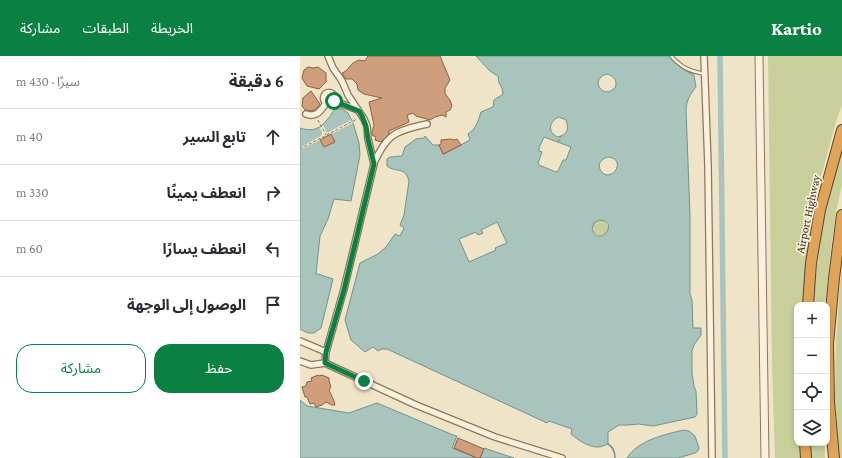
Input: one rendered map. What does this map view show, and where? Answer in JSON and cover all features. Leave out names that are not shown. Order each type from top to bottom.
[{"type":"highway","name":"Airport Highway","points":[[808,302],[811,263],[820,210],[842,130]]},
{"type":"highway","points":[[834,458],[829,402],[828,344],[842,215]]},
{"type":"highway","points":[[805,446],[806,458]]},
{"type":"street","points":[[328,56],[348,95],[361,113],[366,126],[374,164]]},
{"type":"street","points":[[704,56],[708,173],[712,458]]},
{"type":"street","points":[[759,56],[765,458]]},
{"type":"street","points":[[326,103],[323,100],[327,93],[332,93],[334,101]]},
{"type":"street","points":[[334,101],[361,113]]},
{"type":"street","points":[[306,114],[311,116],[315,115],[326,103],[330,104],[334,101]]},
{"type":"street","points":[[325,363],[326,352],[344,290],[374,164],[378,154],[392,136],[411,127],[427,124]]},
{"type":"street","points":[[300,341],[326,352]]},
{"type":"street","points":[[300,361],[311,365],[325,363],[422,408],[495,437],[562,458]]},
{"type":"lane","points":[[671,56],[685,68],[694,72],[705,74]]},
{"type":"path","points":[[300,149],[361,113]]},
{"type":"path","points":[[315,115],[326,135]]},
{"type":"path","points":[[558,142],[561,136]]},
{"type":"green space","points":[[768,56],[842,56],[842,105],[820,180],[811,230],[802,302],[794,302],[794,446],[800,446],[801,458],[775,458],[772,365]]},
{"type":"green space","points":[[842,141],[842,185],[836,211],[825,302],[813,302],[817,266],[827,196]]},
{"type":"green space","points":[[600,220],[606,222],[608,228],[606,234],[600,236],[594,234],[592,228],[594,222]]},
{"type":"green space","points":[[842,262],[842,458],[839,458],[835,398],[836,342]]},
{"type":"green space","points":[[811,446],[825,446],[825,458],[811,458]]},
{"type":"water","points":[[476,56],[669,56],[680,67],[694,75],[696,87],[689,97],[686,109],[690,216],[690,294],[692,300],[693,328],[701,328],[701,335],[692,351],[692,373],[696,391],[697,414],[695,417],[653,426],[639,424],[619,425],[608,432],[608,444],[600,447],[594,447],[583,443],[571,434],[572,429],[549,421],[547,423],[387,349],[378,351],[373,347],[365,352],[351,340],[345,320],[360,263],[378,254],[386,247],[395,234],[400,236],[404,228],[400,225],[404,215],[409,181],[405,173],[387,166],[387,159],[390,157],[402,156],[405,147],[416,139],[424,138],[425,136],[433,145],[439,145],[444,154],[470,140],[468,134],[478,122],[481,112],[493,107],[494,100],[503,94],[498,76],[490,71]],"holes":[[[607,74],[613,77],[616,81],[615,88],[609,92],[601,90],[599,87],[598,81]],[[559,117],[566,120],[566,133],[558,137],[554,135],[551,130],[551,124]],[[544,137],[571,147],[566,160],[563,160],[558,171],[556,172],[539,165],[538,163],[542,152],[539,151]],[[609,157],[614,159],[617,163],[616,170],[609,175],[601,171],[599,166],[600,162]],[[599,220],[605,221],[608,225],[608,229],[603,235],[599,236],[595,234],[592,229],[594,223]],[[497,222],[507,243],[495,248],[496,250],[469,262],[459,239],[476,232],[478,235],[483,233],[481,230]]]},
{"type":"water","points":[[335,109],[342,109],[348,113],[353,123],[359,143],[360,155],[351,201],[334,199],[328,219],[320,236],[316,274],[333,279],[321,328],[314,333],[308,333],[300,329],[300,128],[312,130],[321,126]]},
{"type":"water","points":[[300,400],[307,406],[349,413],[377,403],[457,436],[452,448],[477,458],[300,458]]},
{"type":"water","points":[[684,430],[689,431],[695,436],[699,448],[695,453],[678,458],[627,458],[637,447],[652,439]]},
{"type":"water","points":[[484,448],[514,458],[480,458]]},
{"type":"pier","points":[[351,120],[353,123],[331,134],[335,142],[324,147],[320,140],[300,150],[300,148],[322,135],[320,128],[323,125],[327,133]]},
{"type":"building","points":[[368,56],[440,56],[450,80],[445,88],[445,93],[452,106],[450,110],[446,112],[446,117],[442,115],[430,120],[416,116],[413,113],[407,115],[409,122],[389,131],[389,134],[381,142],[375,140],[376,137],[372,135],[374,125],[369,102],[382,98],[364,94],[358,90],[357,84],[352,79],[346,79],[342,73],[346,71],[353,63],[359,60],[365,61]]},
{"type":"building","points":[[308,67],[318,67],[326,73],[326,82],[319,89],[307,86],[302,78],[304,70]]},
{"type":"building","points":[[311,91],[320,104],[312,111],[305,110],[302,106],[303,98]]},
{"type":"building","points":[[331,134],[335,142],[324,147],[320,140]]},
{"type":"building","points":[[457,139],[461,145],[443,154],[439,145],[441,144],[441,140]]},
{"type":"building","points":[[318,375],[329,378],[331,387],[329,390],[335,405],[326,402],[316,407],[314,403],[310,404],[307,397],[305,397],[302,387],[306,386],[307,382],[312,381],[311,378]]},
{"type":"building","points":[[458,438],[484,449],[480,458],[454,448]]},
{"type":"waterway","points":[[720,56],[725,458]]},
{"type":"waterway","points":[[608,444],[613,450],[615,458]]},
{"type":"route","points":[[334,101],[359,111],[366,126],[374,164],[344,290],[326,352],[325,363],[364,381]]}]
